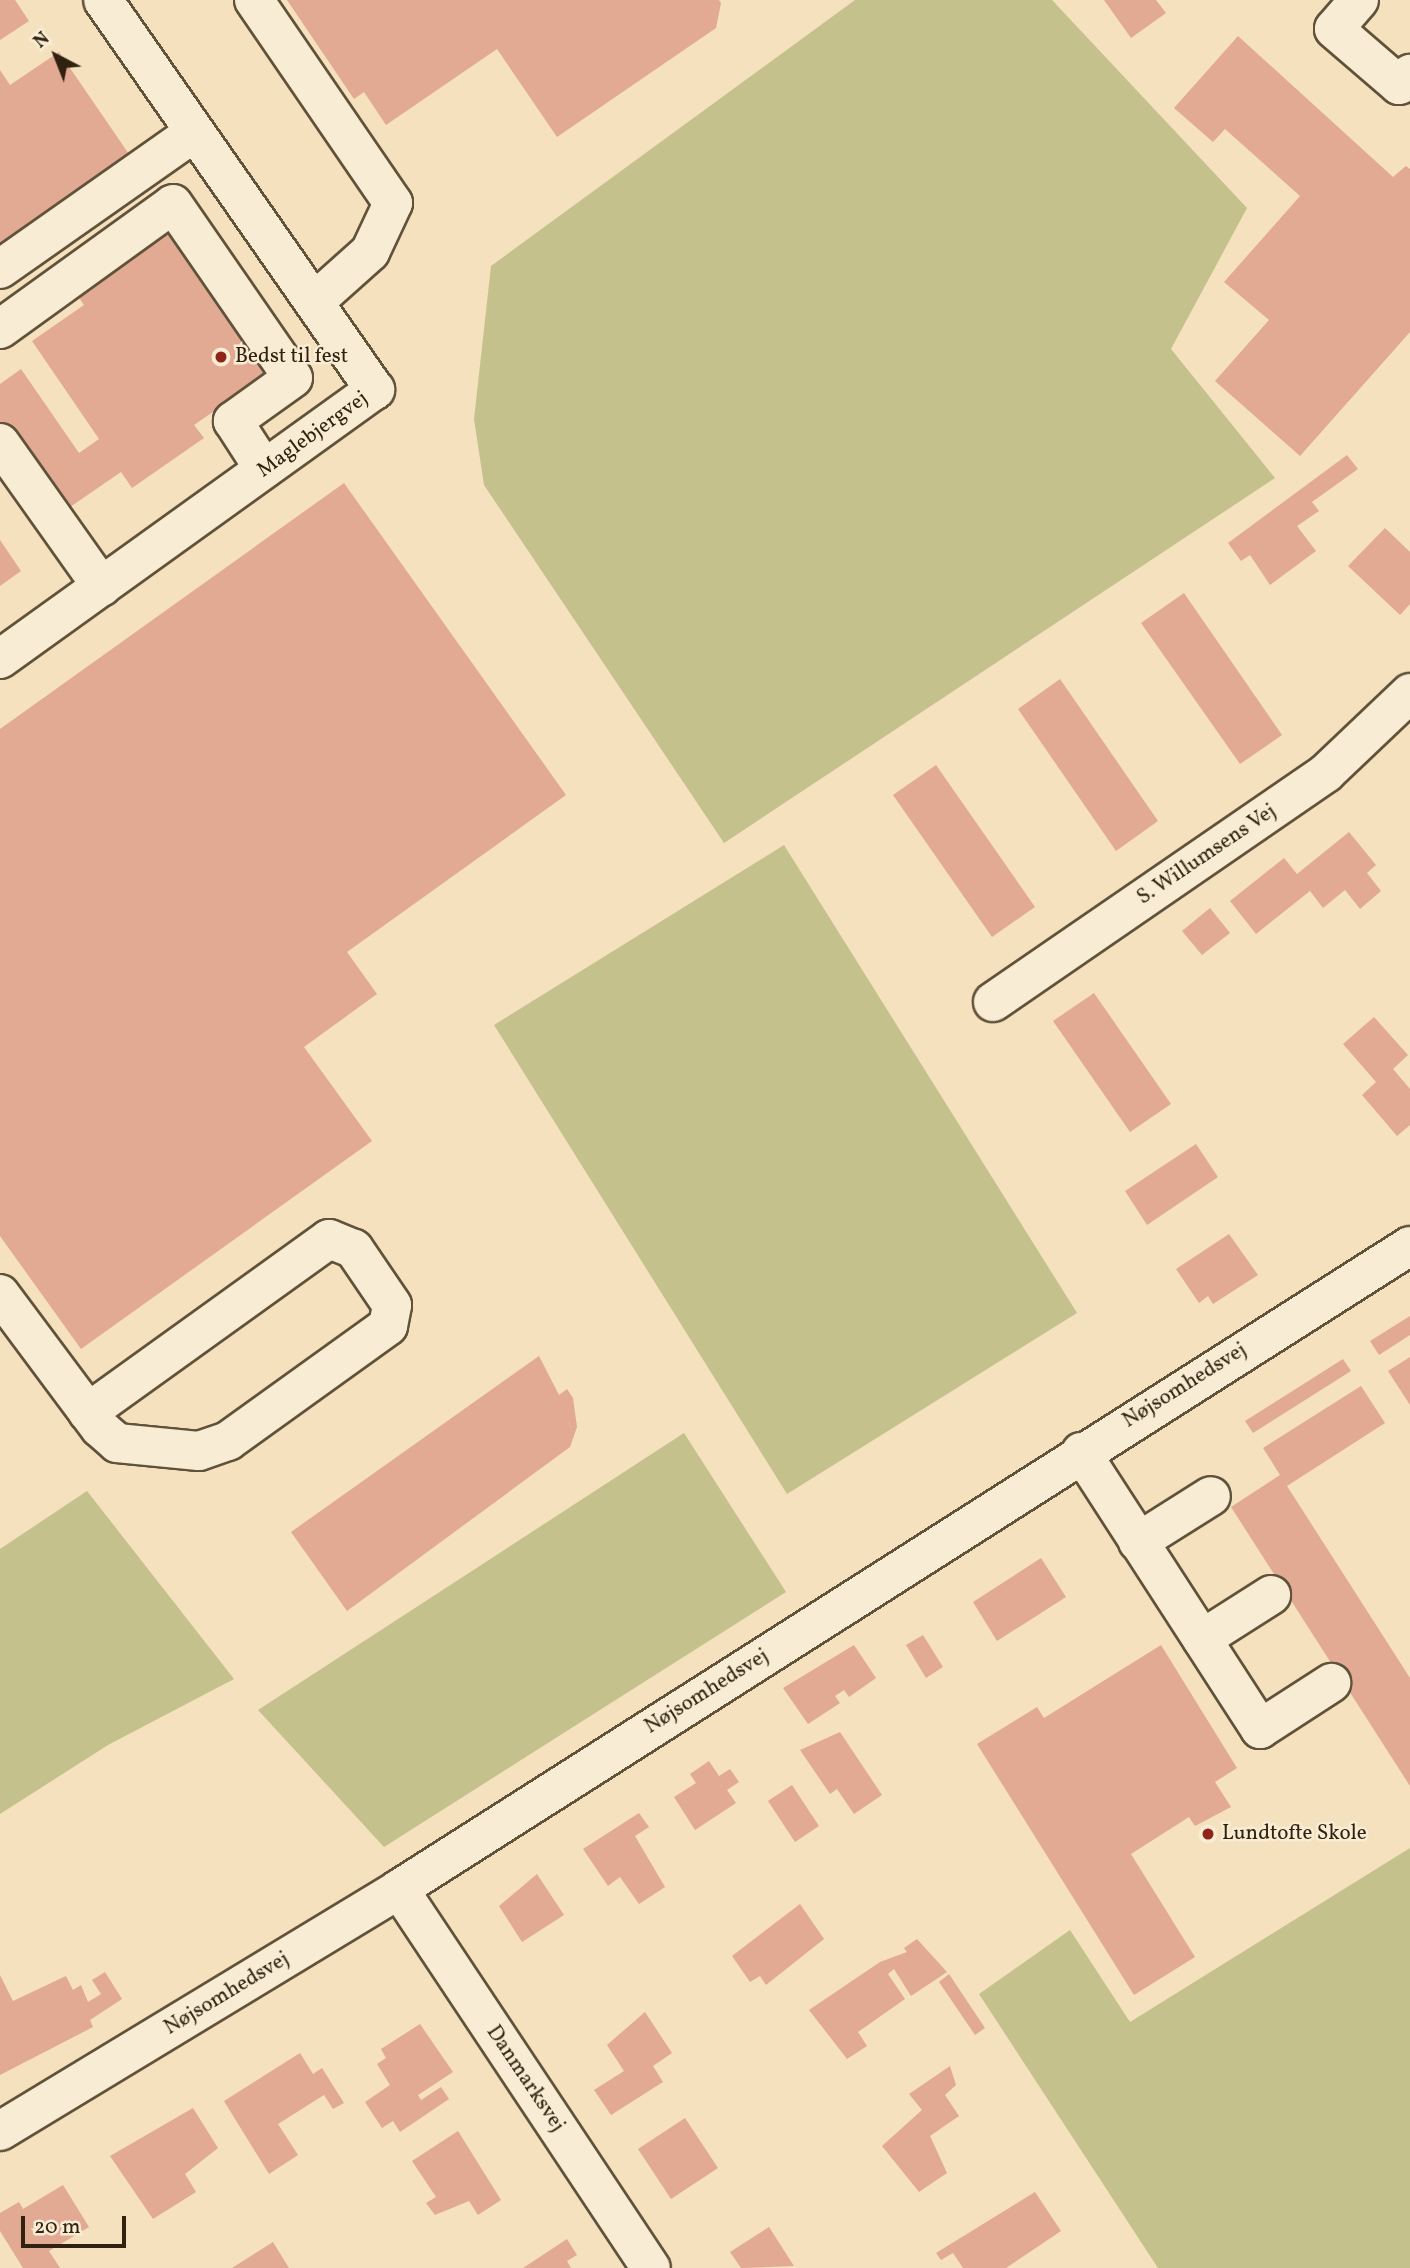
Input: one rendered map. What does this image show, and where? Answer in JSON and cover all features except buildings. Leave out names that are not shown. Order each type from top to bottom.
[{"type":"street","name":"Maglebjergvej","points":[[0,659],[375,390],[103,0]]},
{"type":"street","points":[[254,0],[393,202],[370,252],[314,302]]},
{"type":"street","points":[[1359,0],[1334,29],[1399,85],[1410,74]]},
{"type":"street","points":[[0,269],[195,132]]},
{"type":"street","points":[[0,329],[173,204],[293,378],[233,421],[264,470]]},
{"type":"street","points":[[0,443],[102,587]]},
{"type":"street","name":"S. Willumsens Vej","points":[[993,1002],[1326,773],[1410,693]]},
{"type":"street","points":[[0,1294],[88,1412],[117,1443],[145,1450],[199,1451],[228,1441],[388,1326],[391,1305],[354,1249],[329,1239],[88,1412]]},
{"type":"street","name":"Nøjsomhedsvej","points":[[0,2131],[399,1889],[1081,1452],[1410,1246]]},
{"type":"street","points":[[1081,1452],[1260,1729],[1331,1683]]},
{"type":"street","points":[[1138,1542],[1210,1496]]},
{"type":"street","points":[[1202,1639],[1271,1594]]},
{"type":"street","name":"Danmarksvej","points":[[399,1889],[651,2268]]},
{"type":"shaded area","points":[[855,0],[1052,0],[1247,208],[1171,349],[1275,478],[724,843],[484,485],[474,419],[491,266]]},
{"type":"shaded area","points":[[784,845],[1077,1313],[787,1494],[494,1025]]},
{"type":"shaded area","points":[[684,1433],[786,1592],[384,1847],[258,1710]]},
{"type":"shaded area","points":[[87,1491],[234,1679],[108,1745],[0,1814],[0,1549]]},
{"type":"shaded area","points":[[1410,1848],[1410,2268],[1158,2268],[979,1994],[1070,1930],[1130,2022]]},
{"type":"place","name":"Bedst til fest","points":[[221,357]]},
{"type":"place","name":"Lundtofte Skole","points":[[1208,1834]]}]
